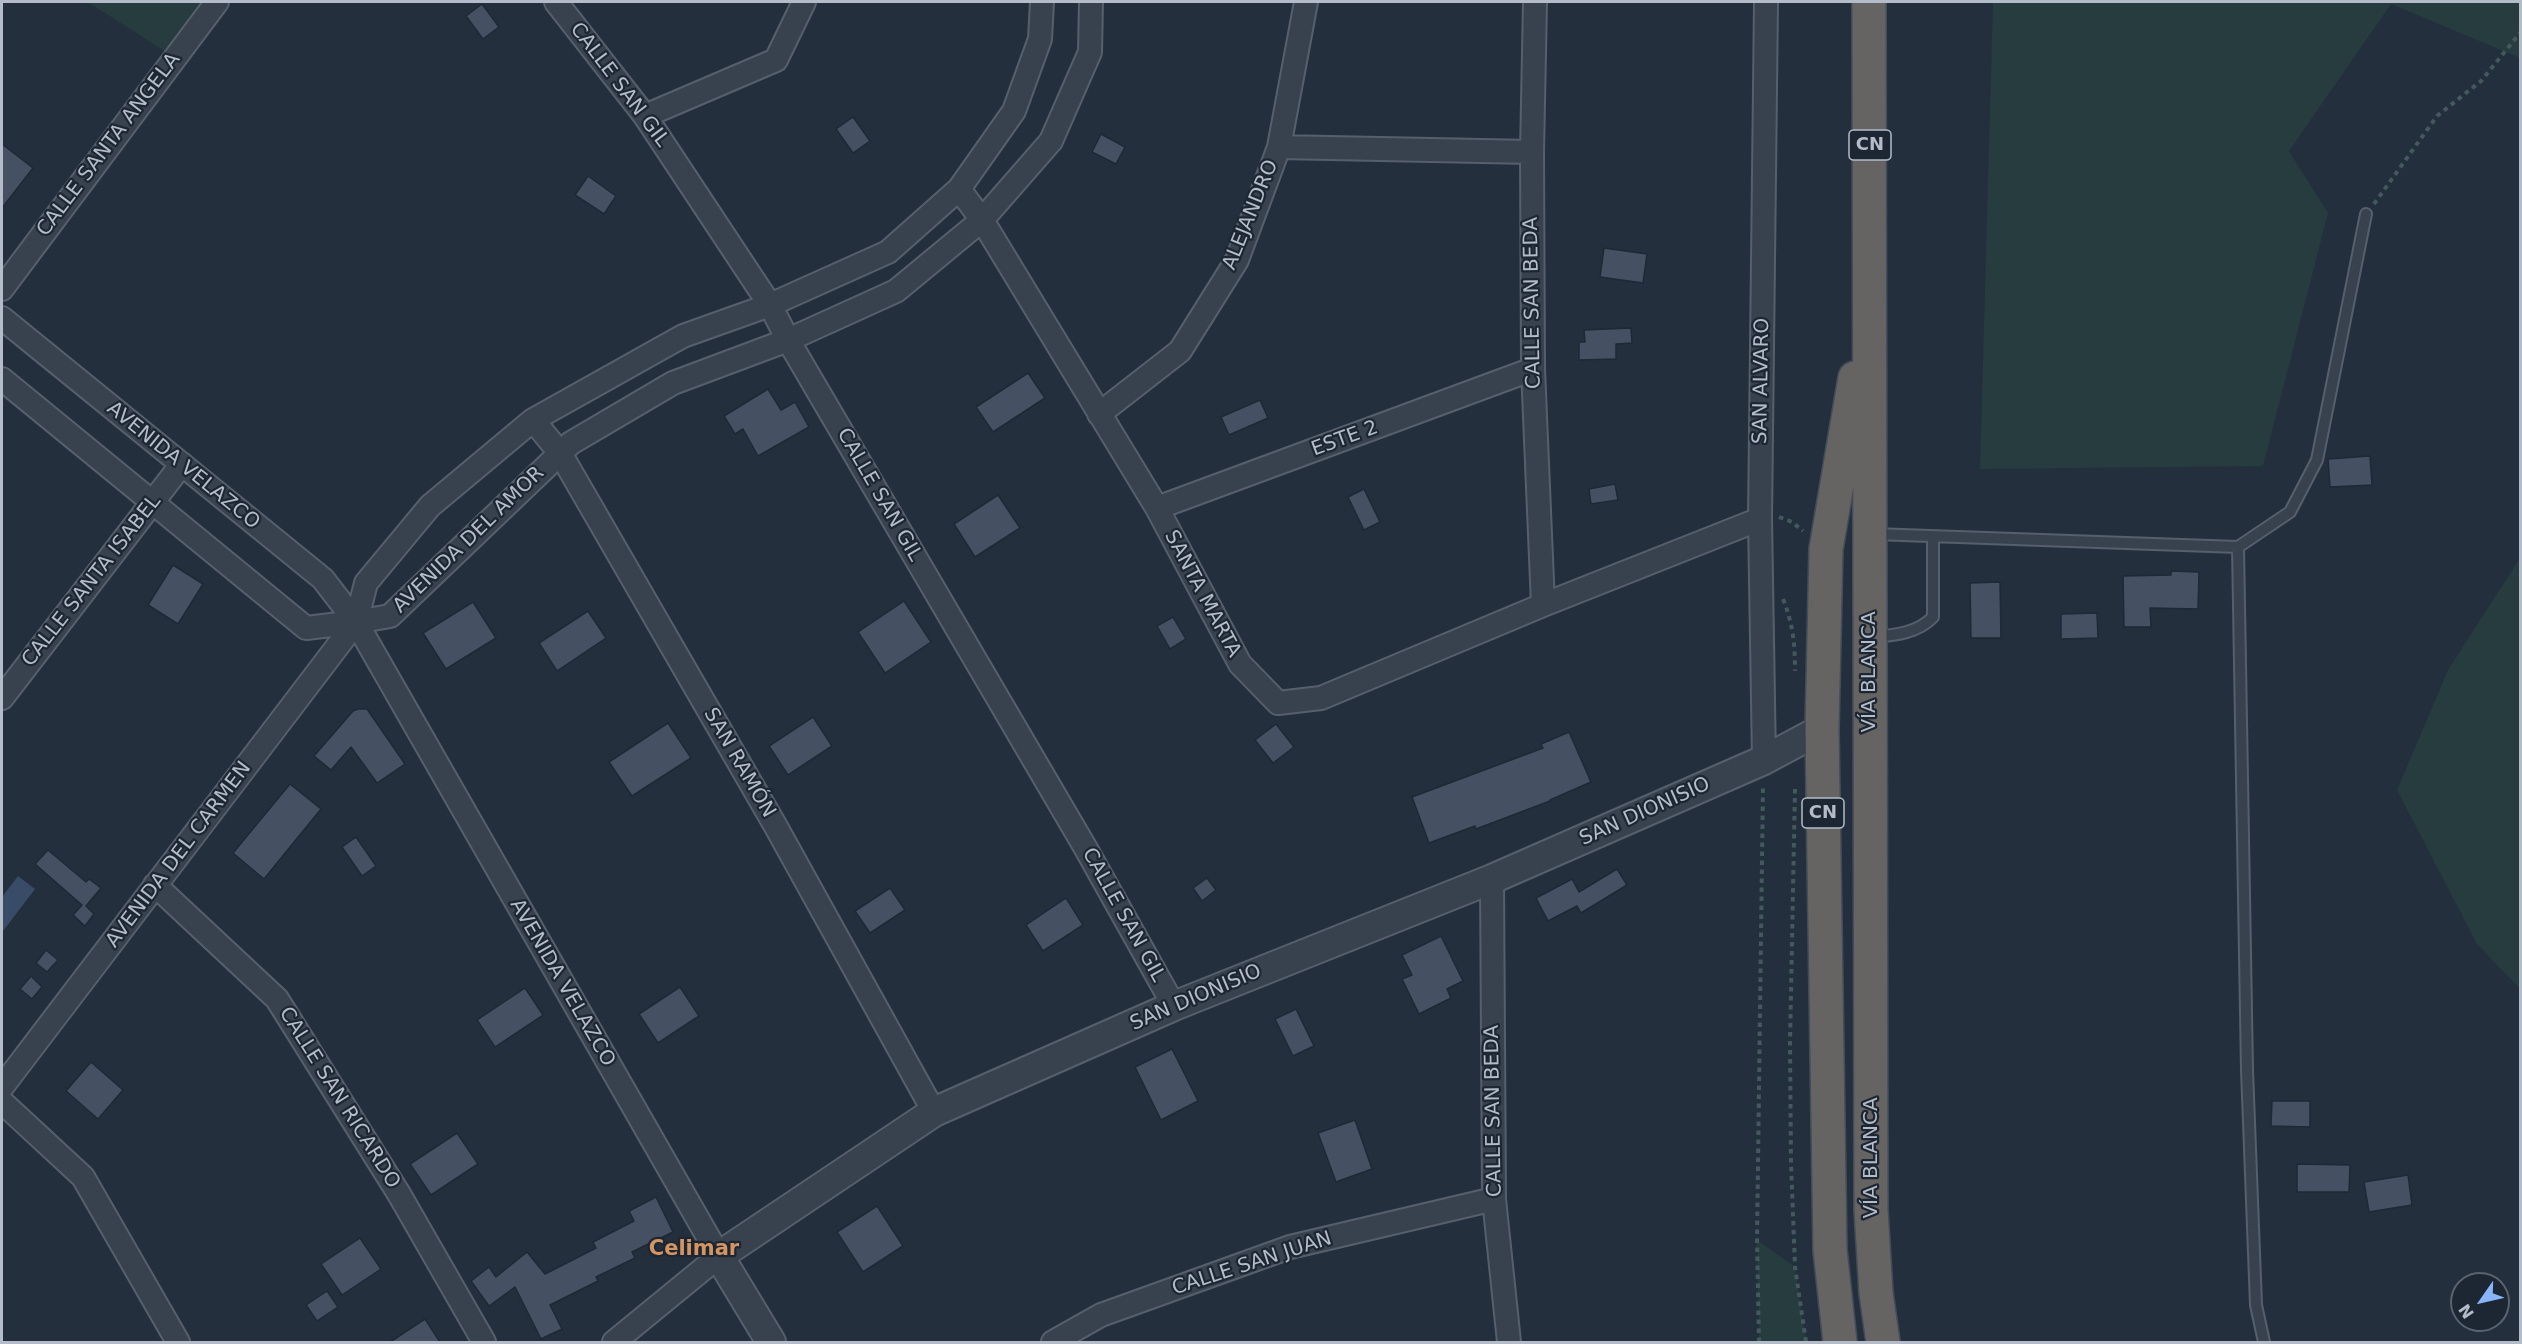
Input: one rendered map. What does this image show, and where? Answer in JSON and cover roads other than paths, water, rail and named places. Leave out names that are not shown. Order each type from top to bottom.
[{"type":"highway","name":"VÍA BLANCA","points":[[1869,2],[1871,1210],[1876,1293],[1883,1342]]},
{"type":"highway","name":"CN","points":[[1840,1342],[1830,1250],[1822,729],[1826,549],[1870,288]]},
{"type":"street","name":"CALLE SANTA ANGELA","points":[[2,289],[217,2]]},
{"type":"street","name":"CALLE SAN GIL","points":[[556,2],[645,116],[770,305],[1085,847],[1174,1006]]},
{"type":"street","points":[[645,116],[776,60],[804,2]]},
{"type":"street","name":"AVENIDA DEL AMOR","points":[[1042,2],[1040,39],[1014,111],[959,189],[888,252],[770,305],[683,336],[533,420],[430,506],[366,583],[356,622],[390,616],[571,443],[673,383],[788,339],[896,291],[982,220],[1051,141],[1090,52],[1091,2]]},
{"type":"street","name":"ALEJANDRO","points":[[1099,414],[1180,351],[1237,260],[1279,147],[1305,2]]},
{"type":"street","name":"CALLE SAN BEDA","points":[[1535,2],[1532,152],[1533,369],[1543,605]]},
{"type":"street","name":"SAN ALVARO","points":[[1764,760],[1760,519],[1766,2]]},
{"type":"street","points":[[1279,147],[1532,152]]},
{"type":"street","name":"SANTA MARTA","points":[[959,189],[982,220],[1156,508],[1240,664],[1278,703],[1321,699],[1543,605],[1760,519]]},
{"type":"street","name":"AVENIDA VELAZCO","points":[[2,318],[323,579],[356,622],[719,1256],[771,1342]]},
{"type":"street","name":"ESTE 2","points":[[1156,508],[1533,369]]},
{"type":"street","points":[[2,379],[306,628],[356,622]]},
{"type":"street","name":"SAN RAMÓN","points":[[533,420],[560,453],[775,825],[934,1112]]},
{"type":"street","name":"CALLE SANTA ISABEL","points":[[2,698],[182,465]]},
{"type":"street","name":"AVENIDA DEL CARMEN","points":[[2,1087],[356,622]]},
{"type":"street","name":"SAN DIONISIO","points":[[614,1342],[719,1256],[934,1112],[1174,1006],[1492,879],[1764,760],[1822,729]]},
{"type":"street","name":"CALLE SAN BEDA","points":[[1492,879],[1494,1199],[1509,1342]]},
{"type":"street","name":"CALLE SAN RICARDO","points":[[155,885],[277,999],[399,1194],[484,1342]]},
{"type":"street","points":[[2,1102],[82,1177],[178,1342]]},
{"type":"street","name":"CALLE SAN JUAN","points":[[1053,1342],[1101,1315],[1290,1247],[1494,1199]]},
{"type":"lane","points":[[1870,534],[2238,547],[2290,512],[2317,460],[2366,214]]},
{"type":"lane","points":[[1870,637],[1896,635],[1915,629],[1925,625],[1933,617],[1933,537]]},
{"type":"lane","points":[[2238,547],[2247,1070],[2256,1305],[2264,1342]]},
{"type":"water","points":[[18,876],[35,889],[3,931],[2,897]]},
{"type":"district","name":"Celimar","points":[[694,1250]]}]
